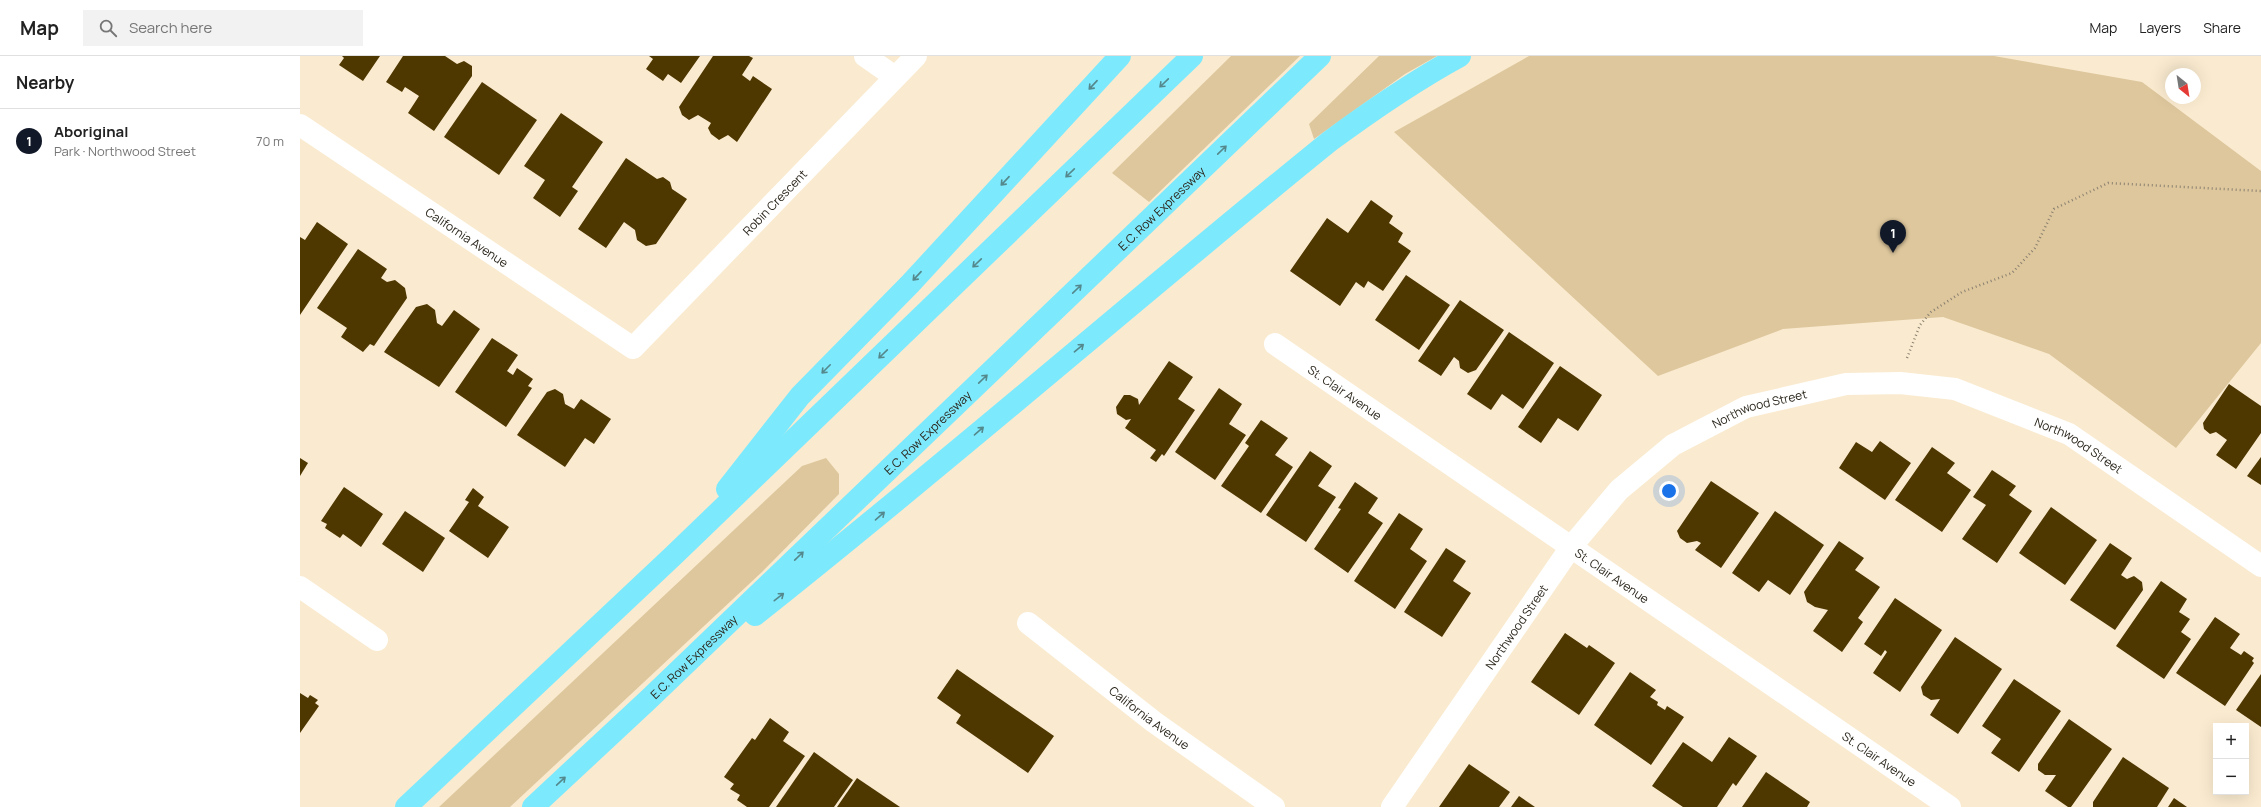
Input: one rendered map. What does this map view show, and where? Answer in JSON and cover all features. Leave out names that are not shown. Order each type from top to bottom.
[{"type":"highway","points":[[674,555],[800,396],[910,284],[1120,56]]},
{"type":"highway","points":[[406,807],[674,555],[1192,56]]},
{"type":"highway","name":"E.C. Row Expressway","points":[[533,807],[650,699],[1320,56]]},
{"type":"highway","points":[[650,699],[874,521],[1003,411],[1330,141],[1378,106],[1428,74],[1460,56]]},
{"type":"street","points":[[865,56],[895,77]]},
{"type":"street","name":"Robin Crescent","points":[[634,348],[916,56]]},
{"type":"street","name":"California Avenue","points":[[300,125],[634,348]]},
{"type":"street","name":"St. Clair Avenue","points":[[1275,344],[1950,807]]},
{"type":"street","name":"Northwood Street","points":[[1392,807],[1571,547],[1619,490],[1673,445],[1746,408],[1846,384],[1900,383],[1956,389],[2069,434],[2261,566]]},
{"type":"street","points":[[300,587],[377,640]]},
{"type":"street","name":"California Avenue","points":[[1028,623],[1154,722],[1274,807]]},
{"type":"path","points":[[1905,363],[1920,324],[1931,312],[1962,292],[2012,273],[2035,248],[2054,209],[2108,183],[2261,191]]},
{"type":"shaded area","points":[[1231,56],[1300,56],[1149,202],[1112,173]]},
{"type":"shaded area","points":[[1379,56],[1437,56],[1405,74],[1314,139],[1309,124]]},
{"type":"shaded area","points":[[1529,56],[1994,56],[2142,82],[2165,99],[2165,104],[2171,104],[2261,171],[2261,343],[2176,448],[2049,354],[1943,317],[1783,329],[1658,376],[1394,132]]},
{"type":"shaded area","points":[[826,458],[839,474],[839,494],[762,572],[510,807],[439,807],[802,466]]},
{"type":"building","points":[[342,56],[380,56],[363,81],[339,65],[344,58]]},
{"type":"building","points":[[403,56],[445,56],[457,64],[464,61],[472,66],[472,76],[434,131],[408,113],[419,96],[405,87],[402,92],[386,82]]},
{"type":"building","points":[[649,56],[700,56],[681,83],[668,74],[663,81],[646,69],[653,59]]},
{"type":"building","points":[[713,56],[749,56],[753,58],[742,75],[750,81],[753,76],[772,89],[737,142],[728,135],[719,140],[711,134],[708,128],[711,123],[698,115],[689,120],[682,115],[679,107]]},
{"type":"building","points":[[482,82],[537,120],[499,175],[444,137]]},
{"type":"building","points":[[561,113],[603,142],[572,187],[578,191],[560,217],[533,198],[545,180],[524,166]]},
{"type":"building","points":[[626,158],[657,179],[663,177],[670,182],[672,189],[687,199],[656,244],[646,246],[637,240],[635,230],[624,222],[606,248],[578,229]]},
{"type":"building","points":[[1371,200],[1393,216],[1389,223],[1403,233],[1398,242],[1411,251],[1383,291],[1368,281],[1364,288],[1356,282],[1340,306],[1290,271],[1327,218],[1348,233]]},
{"type":"building","points":[[317,222],[348,244],[300,315],[300,237],[305,240]]},
{"type":"building","points":[[358,249],[387,269],[381,278],[387,282],[395,280],[405,288],[407,298],[374,346],[370,344],[363,352],[341,337],[347,328],[317,308]]},
{"type":"building","points":[[1406,275],[1450,305],[1419,350],[1375,320]]},
{"type":"building","points":[[1460,300],[1504,330],[1476,370],[1468,373],[1460,368],[1459,361],[1454,357],[1441,376],[1418,361]]},
{"type":"building","points":[[427,304],[435,310],[437,323],[442,326],[454,310],[480,329],[439,387],[384,352],[416,307]]},
{"type":"building","points":[[1509,332],[1554,363],[1523,409],[1502,394],[1491,410],[1467,394]]},
{"type":"building","points":[[492,338],[518,355],[507,371],[513,375],[517,368],[533,379],[528,386],[532,388],[506,427],[455,392]]},
{"type":"building","points":[[1169,361],[1193,377],[1178,399],[1195,410],[1164,456],[1162,454],[1156,462],[1150,458],[1156,450],[1125,428],[1131,419],[1126,420],[1117,414],[1116,407],[1124,395],[1130,395],[1138,399],[1139,405]]},
{"type":"building","points":[[1560,366],[1602,395],[1578,431],[1558,418],[1541,443],[1518,427]]},
{"type":"building","points":[[2229,384],[2261,406],[2261,433],[2236,469],[2216,455],[2227,440],[2216,432],[2210,434],[2204,429],[2203,423]]},
{"type":"building","points":[[1219,388],[1242,404],[1229,424],[1246,435],[1215,480],[1175,452]]},
{"type":"building","points":[[555,389],[563,394],[565,404],[574,409],[581,399],[611,419],[594,444],[585,438],[565,467],[517,435],[547,392]]},
{"type":"building","points":[[1261,420],[1288,438],[1275,455],[1293,467],[1261,513],[1221,486],[1249,446],[1245,443]]},
{"type":"building","points":[[1880,441],[1911,463],[1885,500],[1839,468],[1856,442],[1872,452]]},
{"type":"building","points":[[1932,447],[1955,463],[1947,473],[1971,490],[1942,532],[1895,500]]},
{"type":"building","points":[[1310,451],[1332,466],[1318,486],[1336,497],[1306,542],[1266,515]]},
{"type":"building","points":[[2261,457],[2261,485],[2247,476]]},
{"type":"building","points":[[300,458],[308,463],[300,476]]},
{"type":"building","points":[[1992,470],[2016,486],[2009,495],[2032,511],[1997,563],[1962,539],[1986,505],[1973,497]]},
{"type":"building","points":[[1711,481],[1759,513],[1721,568],[1695,550],[1701,543],[1697,541],[1687,543],[1680,538],[1677,531]]},
{"type":"building","points":[[1355,482],[1378,498],[1368,513],[1383,523],[1348,573],[1314,549],[1341,509],[1338,508]]},
{"type":"building","points":[[344,487],[383,514],[361,547],[343,534],[340,538],[325,528],[327,524],[321,521]]},
{"type":"building","points":[[473,488],[484,497],[478,506],[509,527],[488,558],[449,531],[469,502],[465,500]]},
{"type":"building","points":[[2051,507],[2097,540],[2065,585],[2019,553]]},
{"type":"building","points":[[405,511],[445,538],[423,572],[382,544]]},
{"type":"building","points":[[1775,511],[1824,545],[1790,595],[1768,580],[1759,592],[1732,573]]},
{"type":"building","points":[[1399,513],[1423,529],[1410,549],[1427,561],[1395,609],[1354,581]]},
{"type":"building","points":[[1839,541],[1864,558],[1855,570],[1880,587],[1858,618],[1863,622],[1842,652],[1813,631],[1828,610],[1815,607],[1807,602],[1804,592]]},
{"type":"building","points":[[2110,543],[2132,558],[2121,575],[2127,579],[2134,576],[2142,582],[2143,590],[2115,630],[2070,600]]},
{"type":"building","points":[[1446,548],[1466,561],[1453,581],[1471,593],[1442,637],[1404,612]]},
{"type":"building","points":[[2161,581],[2187,599],[2179,612],[2190,619],[2181,632],[2191,639],[2164,679],[2116,646]]},
{"type":"building","points":[[1895,598],[1942,630],[1900,692],[1873,673],[1887,652],[1885,650],[1881,656],[1864,644]]},
{"type":"building","points":[[2215,617],[2240,634],[2230,648],[2241,655],[2244,651],[2254,658],[2252,661],[2254,663],[2225,706],[2176,673]]},
{"type":"building","points":[[1565,633],[1587,648],[1589,645],[1615,663],[1579,715],[1531,682]]},
{"type":"building","points":[[1955,637],[2002,669],[1958,734],[1930,715],[1940,699],[1931,700],[1923,695],[1921,687]]},
{"type":"building","points":[[957,669],[1054,736],[1028,773],[956,723],[961,715],[937,698]]},
{"type":"building","points":[[1630,672],[1656,690],[1650,697],[1658,702],[1657,705],[1665,710],[1667,706],[1684,717],[1651,765],[1594,725]]},
{"type":"building","points":[[2261,674],[2261,727],[2236,710]]},
{"type":"building","points":[[2014,679],[2061,711],[2019,772],[1991,753],[2001,739],[1982,726]]},
{"type":"building","points":[[300,693],[308,698],[310,695],[318,700],[315,703],[319,706],[300,733]]},
{"type":"building","points":[[770,718],[789,732],[783,741],[805,756],[769,807],[747,807],[737,800],[740,795],[730,789],[734,784],[724,777],[752,738],[755,740]]},
{"type":"building","points":[[2069,719],[2112,749],[2071,807],[2068,807],[2045,791],[2056,775],[2045,775],[2038,770],[2038,764]]},
{"type":"building","points":[[1729,737],[1757,756],[1736,786],[1733,783],[1717,807],[1683,807],[1652,786],[1683,742],[1712,762]]},
{"type":"building","points":[[814,752],[853,780],[834,807],[776,807]]},
{"type":"building","points":[[2123,757],[2169,788],[2157,807],[2093,807],[2093,802]]},
{"type":"building","points":[[1469,764],[1510,792],[1499,807],[1439,807]]},
{"type":"building","points":[[1766,772],[1810,802],[1807,807],[1742,807]]},
{"type":"building","points":[[857,778],[900,807],[837,807]]},
{"type":"building","points":[[1519,796],[1535,807],[1511,807]]},
{"type":"building","points":[[2174,798],[2187,807],[2168,807]]},
{"type":"place","name":"Aboriginal","points":[[1893,253]]}]
